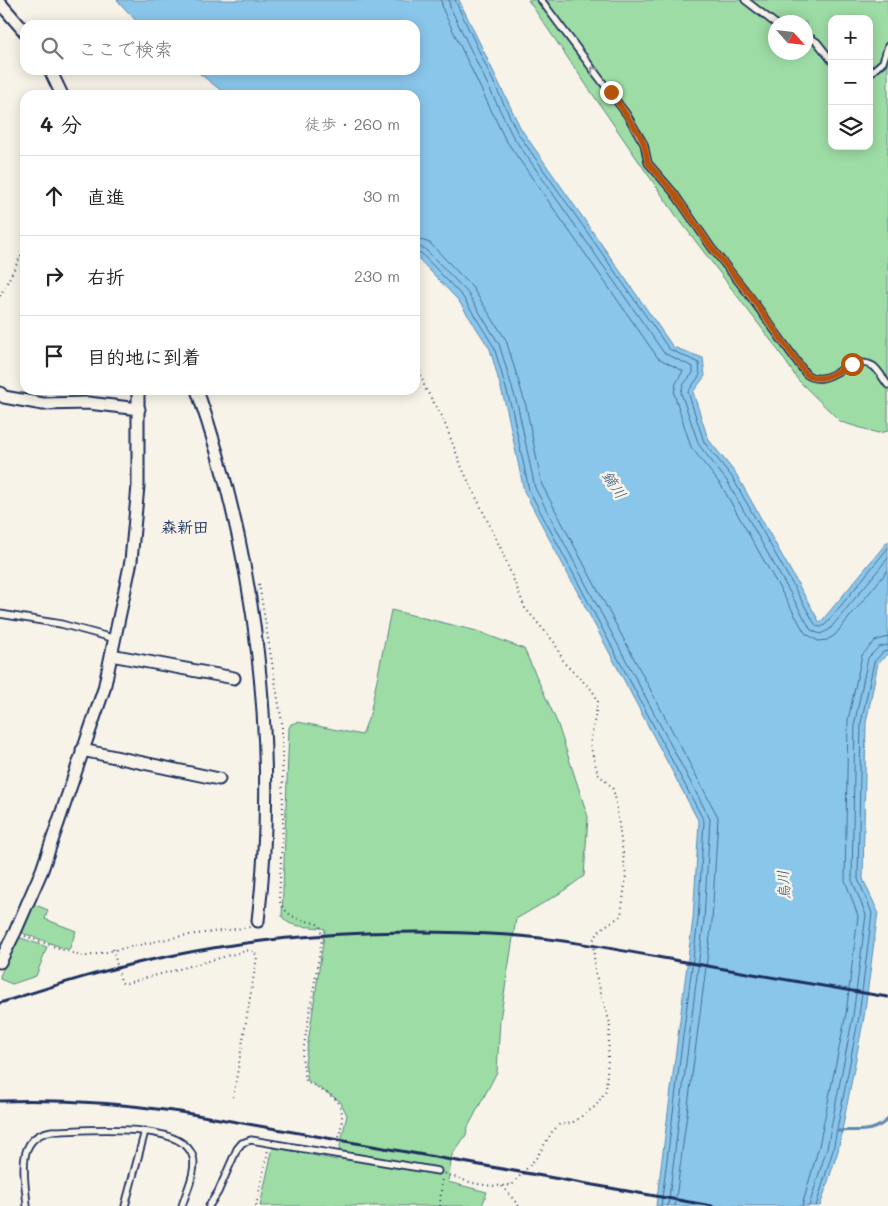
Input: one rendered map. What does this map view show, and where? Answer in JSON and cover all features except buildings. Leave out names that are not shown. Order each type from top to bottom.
[{"type":"street","points":[[0,2],[20,26]]},
{"type":"street","points":[[52,75],[60,90]]},
{"type":"street","points":[[0,393],[4,397],[43,404],[88,403],[140,409]]},
{"type":"street","points":[[0,962],[4,946],[16,932],[42,870],[104,689],[131,561],[138,486],[140,409],[139,395]]},
{"type":"street","points":[[200,395],[228,490],[246,577],[259,668],[266,732],[268,786],[258,921]]},
{"type":"street","points":[[111,655],[234,678]]},
{"type":"street","points":[[82,750],[219,779]]},
{"type":"lane","points":[[541,0],[627,115],[644,144],[648,163],[674,193],[711,247],[749,294],[806,374],[814,378],[823,378],[852,364],[863,363],[876,369],[888,385]]},
{"type":"lane","points":[[745,0],[768,18]]},
{"type":"lane","points":[[813,39],[818,42],[831,60]]},
{"type":"lane","points":[[873,71],[883,62],[888,46]]},
{"type":"lane","points":[[0,614],[60,624],[116,639]]},
{"type":"lane","points":[[27,1206],[26,1151],[35,1136],[52,1131],[145,1131],[180,1140],[188,1147],[194,1158],[182,1206]]},
{"type":"lane","points":[[125,1206],[145,1131]]},
{"type":"lane","points":[[209,1206],[218,1192],[237,1149],[242,1143],[251,1140],[438,1171]]},
{"type":"path","points":[[0,296],[20,258]]},
{"type":"path","points":[[420,372],[425,388],[442,416],[462,468],[501,549],[525,608],[554,642],[566,664],[592,690],[598,701],[590,744],[598,774],[612,787],[615,796],[626,876],[621,916],[602,928],[593,940],[595,972],[610,1024],[606,1090],[596,1106],[572,1123],[559,1125],[552,1132],[537,1157],[512,1185],[492,1188],[462,1181],[438,1171]]},
{"type":"path","points":[[282,723],[283,820],[279,900],[284,912],[293,918],[320,925],[322,939],[302,1058],[306,1081],[336,1099],[340,1106],[342,1115],[336,1154]]},
{"type":"path","points":[[16,932],[83,957],[113,949],[181,936],[247,928],[254,926],[258,921]]},
{"type":"path","points":[[113,949],[120,982],[124,984],[254,950],[257,957],[234,1098]]},
{"type":"path","points":[[256,1206],[270,1142]]},
{"type":"path","points":[[438,1171],[443,1179],[440,1206]]},
{"type":"path","points":[[502,1186],[518,1206]]},
{"type":"green space","points":[[528,0],[888,0],[888,431],[878,433],[841,422],[798,380],[776,347],[675,214]]},
{"type":"green space","points":[[391,610],[477,631],[524,649],[557,722],[588,817],[584,876],[562,892],[516,919],[500,1020],[497,1072],[467,1129],[466,1135],[452,1155],[448,1182],[487,1192],[482,1206],[260,1206],[273,1147],[337,1160],[347,1115],[340,1101],[308,1081],[305,1063],[325,929],[295,925],[285,920],[282,916],[289,728],[291,724],[298,722],[362,735],[370,714]]},
{"type":"green space","points":[[31,903],[48,910],[45,919],[76,931],[69,950],[20,932]]},
{"type":"green space","points":[[18,937],[47,947],[36,976],[12,984],[0,979],[0,976]]},
{"type":"water","points":[[117,0],[459,0],[521,129],[673,347],[703,358],[705,376],[693,392],[708,439],[736,474],[820,623],[888,541],[888,654],[878,663],[866,723],[863,879],[878,912],[864,1017],[838,1151],[820,1206],[656,1206],[693,919],[699,822],[524,491],[507,410],[490,349],[458,300],[420,260],[420,90],[221,90],[201,75],[420,75],[420,20],[135,20]]},
{"type":"waterway","points":[[837,1131],[870,1129],[888,1119]]},
{"type":"railway","points":[[0,1003],[105,971],[148,960],[212,948],[296,937],[423,932],[508,935],[571,942],[888,997]]},
{"type":"railway","points":[[0,1101],[90,1102],[180,1112],[712,1206]]},
{"type":"district","name":"森新田","points":[[185,527]]},
{"type":"route","points":[[611,92],[639,134],[644,144],[648,163],[674,193],[711,247],[749,294],[806,374],[819,379],[852,364]]},
{"type":"water label","name":"鏑川","points":[[614,485]]},
{"type":"water label","name":"烏川","points":[[784,885]]}]
